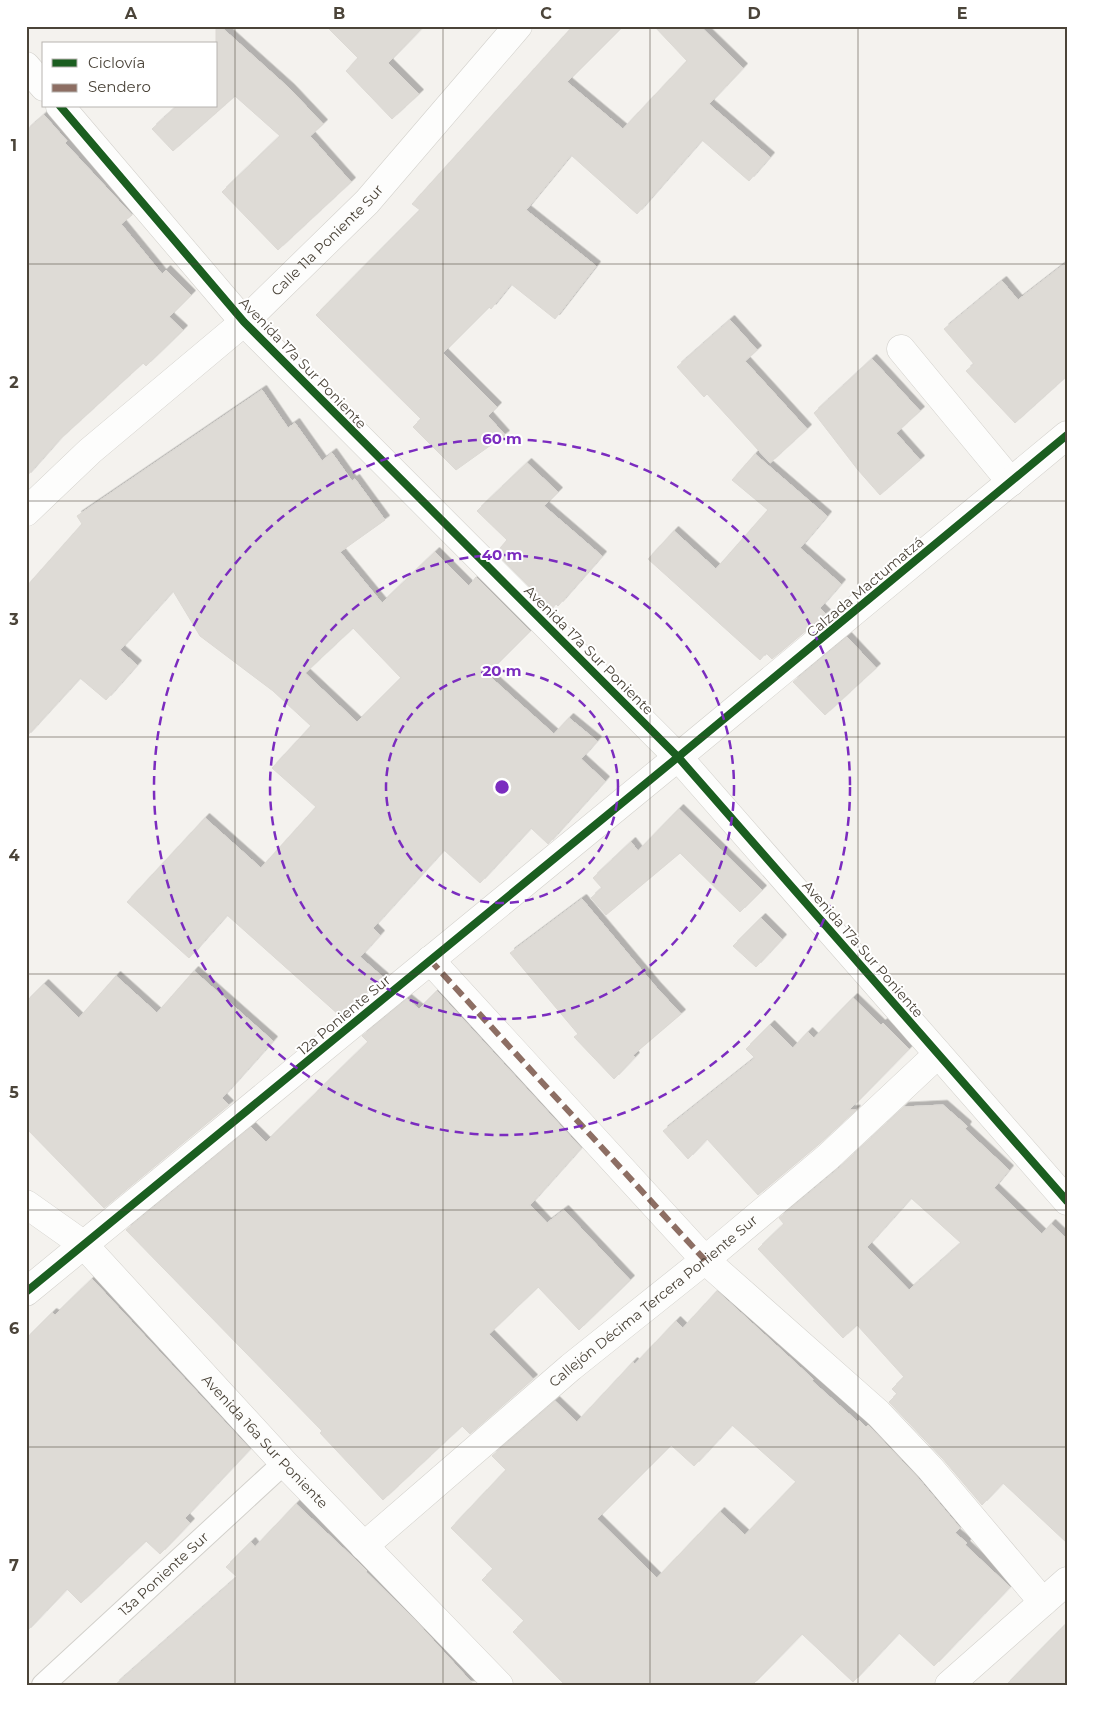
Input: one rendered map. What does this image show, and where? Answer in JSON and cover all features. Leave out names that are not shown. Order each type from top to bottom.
[{"type":"street","name":"Calle 11a Poniente Sur","points":[[26,512],[90,451],[244,322],[367,202],[518,26]]},
{"type":"street","points":[[26,66],[42,85]]},
{"type":"street","name":"Avenida 17a Sur Poniente","points":[[62,108],[244,322],[678,757],[1067,1201]]},
{"type":"street","points":[[901,349],[1011,482]]},
{"type":"street","name":"Calzada Mactumatzá","points":[[678,757],[1067,435]]},
{"type":"street","name":"12a Poniente Sur","points":[[26,1292],[678,757]]},
{"type":"street","points":[[430,960],[705,1260],[878,1413],[930,1468],[1043,1602]]},
{"type":"street","name":"Callejón Décima Tercera Poniente Sur","points":[[364,1546],[571,1367],[705,1260],[828,1158],[938,1054]]},
{"type":"street","name":"Avenida 16a Sur Poniente","points":[[26,1204],[84,1246],[284,1463],[499,1685]]},
{"type":"street","points":[[949,1685],[1067,1581]]},
{"type":"lane","name":"13a Poniente Sur","points":[[43,1685],[284,1463]]},
{"type":"building","points":[[216,26],[220,26],[290,89],[323,124],[310,136],[351,182],[278,250],[222,192],[280,136],[235,96],[173,151],[152,129],[175,108],[218,108],[218,42],[216,42]]},
{"type":"building","points":[[326,26],[424,26],[388,63],[419,94],[392,119],[346,71],[358,58]]},
{"type":"building","points":[[573,26],[623,26],[567,82],[623,129],[687,61],[654,26],[700,26],[743,68],[709,104],[770,157],[749,181],[702,140],[637,214],[571,155],[526,210],[596,266],[555,319],[511,284],[491,309],[489,307],[443,353],[497,407],[488,416],[505,435],[456,470],[413,427],[421,419],[316,315],[420,210],[412,204]]},
{"type":"building","points":[[44,115],[67,141],[65,143],[132,215],[121,224],[162,274],[166,270],[191,295],[169,317],[183,330],[146,366],[143,363],[58,441],[26,477],[26,131]]},
{"type":"building","points":[[1067,262],[1067,376],[1015,423],[966,371],[974,364],[944,329],[1002,281],[1018,300]]},
{"type":"building","points":[[730,320],[757,350],[745,361],[807,429],[770,463],[707,394],[704,397],[677,367]]},
{"type":"building","points":[[872,359],[920,411],[896,433],[920,460],[880,495],[814,413]]},
{"type":"building","points":[[262,390],[288,428],[295,423],[322,461],[332,453],[352,481],[355,479],[385,520],[340,552],[382,603],[435,552],[469,586],[476,577],[530,631],[487,674],[554,734],[569,718],[597,741],[581,759],[605,781],[548,844],[531,828],[480,883],[444,850],[373,928],[380,935],[360,957],[384,978],[339,1015],[227,915],[189,958],[127,902],[205,818],[261,868],[316,807],[272,768],[311,726],[273,691],[200,636],[173,591],[120,650],[137,665],[106,700],[80,678],[26,737],[26,587],[82,524],[77,516]],"holes":[[[353,628],[401,678],[357,722],[305,673]]]},
{"type":"building","points":[[755,454],[827,516],[800,548],[841,584],[820,608],[826,614],[772,659],[766,653],[760,660],[648,559],[674,531],[716,569],[768,510],[732,480]]},
{"type":"building","points":[[527,463],[558,492],[544,506],[602,556],[558,606],[556,604],[552,609],[496,553],[507,540],[477,511]]},
{"type":"building","points":[[847,637],[876,668],[825,715],[793,682]]},
{"type":"building","points":[[679,809],[762,890],[740,912],[680,853],[606,915],[591,898],[602,888],[593,878],[631,842],[638,851]]},
{"type":"building","points":[[582,899],[681,1014],[633,1055],[635,1057],[614,1079],[574,1037],[578,1034],[510,953]]},
{"type":"building","points":[[761,918],[782,939],[756,967],[733,946]]},
{"type":"building","points":[[194,971],[273,1041],[222,1098],[229,1105],[104,1208],[26,1128],[26,1002],[44,984],[79,1018],[116,976],[157,1013]]},
{"type":"building","points":[[437,991],[581,1148],[530,1205],[547,1223],[564,1210],[630,1280],[579,1330],[538,1287],[489,1334],[533,1379],[470,1434],[462,1426],[383,1500],[320,1433],[322,1431],[126,1230],[251,1127],[266,1142],[368,1042],[362,1036],[407,999],[419,1009]]},
{"type":"building","points":[[853,998],[881,1025],[883,1023],[909,1049],[849,1110],[856,1110],[818,1145],[758,1195],[707,1139],[688,1159],[663,1131],[755,1058],[746,1049],[770,1025],[793,1048],[808,1032],[814,1038]]},
{"type":"building","points":[[943,1105],[967,1126],[965,1129],[1009,1170],[994,1188],[1042,1234],[1051,1224],[1067,1239],[1067,1543],[1003,1483],[982,1505],[942,1458],[889,1402],[897,1394],[892,1389],[904,1377],[857,1325],[843,1338],[758,1249],[784,1224],[779,1218],[838,1169],[904,1107]],"holes":[[[911,1198],[961,1243],[909,1290],[867,1247]]]},
{"type":"building","points":[[92,1279],[250,1449],[185,1518],[190,1523],[160,1554],[146,1541],[81,1603],[67,1589],[26,1632],[26,1339],[52,1313],[55,1315]]},
{"type":"building","points":[[717,1291],[858,1422],[859,1420],[866,1427],[868,1425],[918,1478],[960,1528],[955,1533],[967,1543],[965,1545],[1010,1587],[934,1666],[899,1633],[853,1682],[802,1634],[752,1685],[565,1685],[513,1632],[524,1621],[482,1580],[493,1569],[451,1528],[506,1470],[492,1456],[555,1401],[577,1422],[633,1362],[635,1364],[676,1321],[683,1328]],"holes":[[[732,1425],[796,1482],[745,1535],[720,1512],[657,1578],[597,1519],[671,1445],[694,1466]]]},
{"type":"building","points":[[296,1504],[367,1571],[474,1685],[115,1685],[237,1577],[226,1567],[251,1542],[255,1547]]},
{"type":"building","points":[[1067,1623],[1067,1685],[1006,1685]]},
{"type":"marked path","points":[[430,960],[705,1260]]},
{"type":"cycle path","points":[[62,108],[244,322],[678,757],[1067,1201]]},
{"type":"cycle path","points":[[26,1292],[1067,435]]}]
